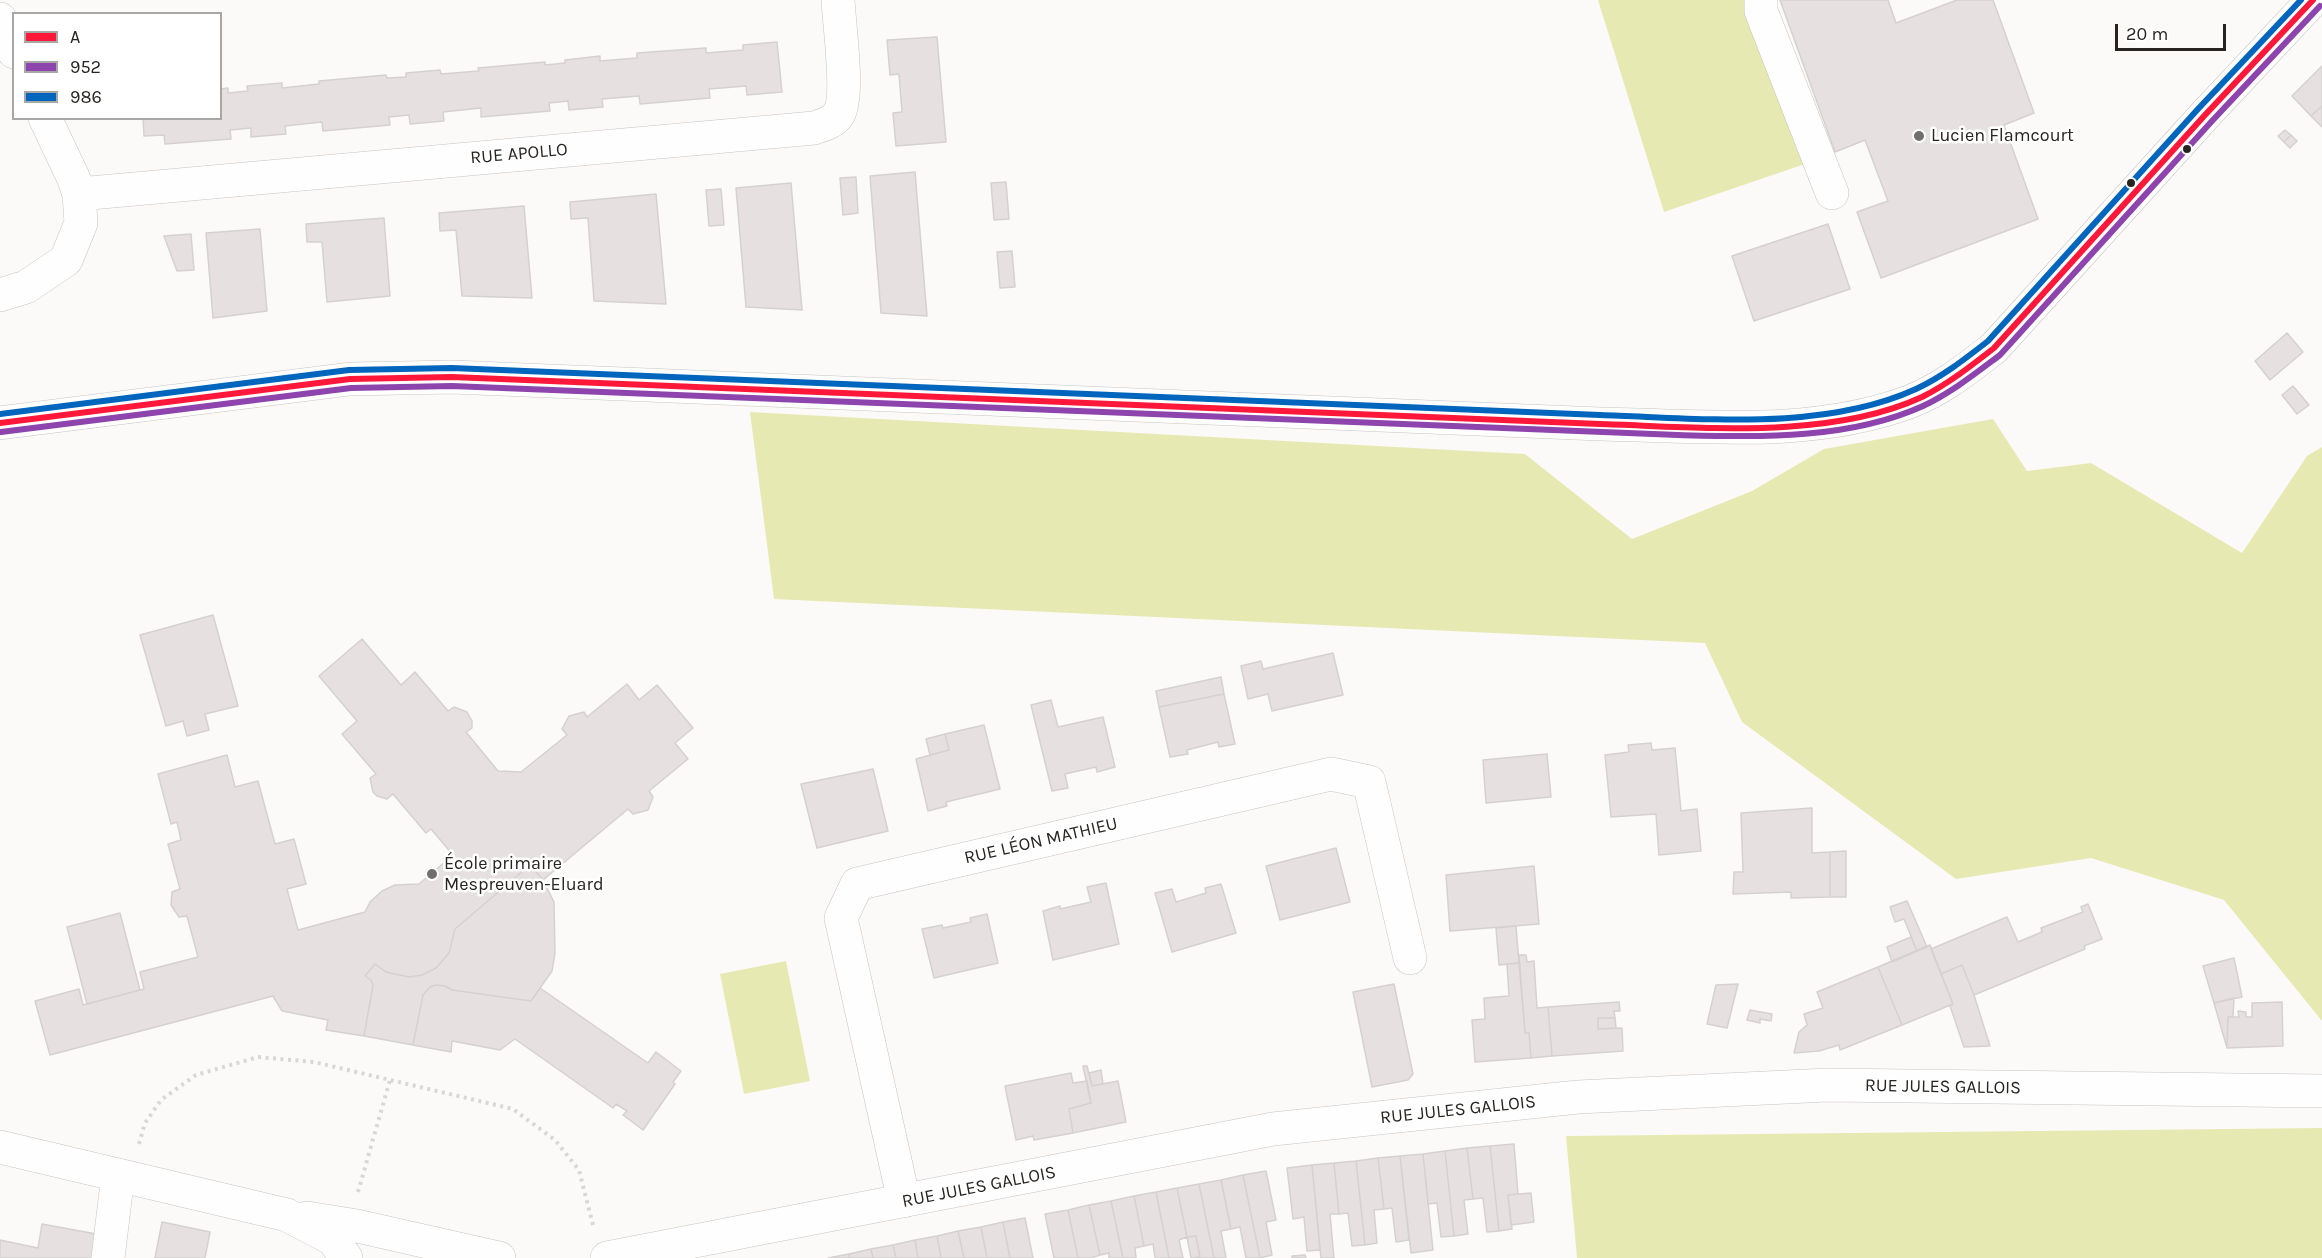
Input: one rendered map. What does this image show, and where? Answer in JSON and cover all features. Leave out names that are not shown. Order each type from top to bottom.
[{"type":"street","name":"RUE APOLLO","points":[[80,194],[814,128],[829,123],[839,114],[844,93],[838,0]]},
{"type":"street","points":[[1761,0],[1761,11],[1832,193]]},
{"type":"street","points":[[0,423],[350,379],[452,377],[1600,424],[1787,428],[1855,418],[1911,402],[1956,377],[1994,348],[2205,115],[2313,0]]},
{"type":"street","points":[[0,19],[12,47]]},
{"type":"street","points":[[0,295],[26,287],[66,260],[81,223],[80,194],[46,120]]},
{"type":"street","name":"RUE LÉON MATHIEU","points":[[904,1202],[841,918],[857,884],[1331,774],[1369,782],[1410,958]]},
{"type":"street","name":"RUE JULES GALLOIS","points":[[601,1247],[904,1202],[1273,1129],[1578,1097],[1828,1085],[2322,1091]]},
{"type":"street","points":[[0,1147],[287,1215],[357,1226],[499,1258]]},
{"type":"street","points":[[108,1258],[124,1176]]},
{"type":"street","points":[[287,1215],[333,1239],[346,1258]]},
{"type":"path","points":[[124,1176],[145,1123],[161,1100],[196,1076],[258,1057],[314,1062],[513,1109],[555,1140],[579,1170],[601,1247]]},
{"type":"path","points":[[356,1197],[390,1080]]},
{"type":"green space","points":[[1598,0],[1747,0],[1805,164],[1664,212]]},
{"type":"green space","points":[[750,412],[1525,454],[1632,539],[1752,491],[1824,449],[1993,419],[2027,471],[2091,463],[2242,553],[2307,456],[2322,447],[2322,1021],[2224,900],[2091,858],[1956,879],[1742,722],[1705,643],[774,599]]},
{"type":"green space","points":[[786,961],[810,1081],[744,1094],[720,974]]},
{"type":"green space","points":[[2322,1128],[2322,1258],[1577,1258],[1566,1136]]},
{"type":"building","name":"Lucien Flamcourt","points":[[1780,0],[1888,0],[1896,23],[1957,0],[1993,0],[2034,113],[2004,125],[2038,219],[1881,278],[1857,212],[1888,201],[1865,140],[1835,152]]},
{"type":"building","points":[[937,37],[946,142],[896,146],[893,113],[902,112],[899,74],[890,75],[887,40]]},
{"type":"building","points":[[777,42],[782,92],[747,95],[746,86],[709,89],[710,98],[640,104],[639,96],[602,99],[603,107],[569,110],[568,101],[549,103],[550,111],[481,117],[481,108],[443,112],[444,121],[410,124],[409,115],[389,117],[390,125],[323,131],[322,122],[285,126],[286,134],[251,137],[251,128],[230,130],[231,139],[165,144],[164,135],[144,136],[143,120],[222,120],[222,89],[228,88],[228,93],[248,91],[247,86],[282,83],[282,88],[319,84],[319,81],[386,75],[387,78],[406,77],[406,73],[440,70],[441,74],[545,62],[545,65],[565,63],[565,60],[600,56],[600,61],[637,58],[637,53],[706,48],[706,53],[743,50],[743,45]]},
{"type":"building","points":[[2322,66],[2322,106],[2311,116],[2292,96]]},
{"type":"building","points":[[2322,106],[2322,127],[2311,116]]},
{"type":"building","points":[[2285,130],[2291,135],[2284,142],[2278,136]]},
{"type":"building","points":[[2291,135],[2297,141],[2290,148],[2284,142]]},
{"type":"building","points":[[915,172],[927,316],[881,313],[870,176]]},
{"type":"building","points":[[856,177],[858,213],[843,215],[840,178]]},
{"type":"building","points":[[1006,182],[1009,219],[994,220],[991,183]]},
{"type":"building","points":[[791,183],[802,310],[746,307],[736,188]]},
{"type":"building","points":[[721,189],[724,225],[709,226],[706,190]]},
{"type":"building","points":[[656,194],[666,304],[594,301],[588,218],[571,219],[570,202]]},
{"type":"building","points":[[524,206],[532,298],[462,296],[456,230],[440,231],[439,213]]},
{"type":"building","points":[[384,218],[390,296],[327,302],[322,242],[307,242],[306,224]]},
{"type":"building","points":[[1828,224],[1850,289],[1754,321],[1732,256]]},
{"type":"building","points":[[260,229],[267,311],[213,318],[206,233]]},
{"type":"building","points":[[191,234],[194,270],[177,271],[164,236]]},
{"type":"building","points":[[1012,251],[1015,287],[1000,288],[997,252]]},
{"type":"building","points":[[2287,333],[2303,352],[2270,380],[2255,361]]},
{"type":"building","points":[[2293,386],[2309,405],[2297,414],[2282,395]]},
{"type":"building","points":[[213,615],[238,706],[205,714],[209,730],[187,736],[183,721],[166,726],[140,635]]},
{"type":"building","points":[[362,639],[401,685],[415,672],[448,711],[454,707],[467,712],[472,721],[472,728],[466,732],[498,771],[521,772],[567,735],[562,729],[569,716],[584,712],[587,717],[627,684],[639,700],[657,685],[693,728],[675,743],[688,759],[649,791],[653,797],[648,810],[633,814],[628,809],[543,880],[530,865],[455,929],[449,953],[436,968],[422,975],[409,977],[386,972],[375,964],[365,976],[371,980],[373,985],[364,1036],[326,1030],[328,1020],[282,1011],[273,996],[50,1055],[35,1001],[79,989],[83,1005],[144,989],[140,972],[198,957],[187,916],[179,917],[171,905],[172,892],[180,889],[168,844],[181,840],[177,822],[171,824],[158,774],[227,755],[235,787],[258,781],[275,844],[294,839],[306,884],[287,889],[298,930],[365,912],[370,902],[382,891],[395,885],[419,884],[453,855],[431,829],[426,833],[393,794],[387,799],[373,792],[370,778],[376,774],[342,734],[357,721],[319,676]]},
{"type":"building","points":[[1333,653],[1343,695],[1272,711],[1268,694],[1248,699],[1241,666],[1261,661],[1263,669]]},
{"type":"building","points":[[1221,677],[1224,694],[1159,707],[1156,691]]},
{"type":"building","points":[[1224,694],[1235,744],[1219,747],[1218,742],[1187,750],[1188,754],[1170,757],[1159,707]]},
{"type":"building","points":[[1051,700],[1058,727],[1103,717],[1115,767],[1097,772],[1096,767],[1065,774],[1068,788],[1052,791],[1031,705]]},
{"type":"building","points":[[984,725],[1000,789],[946,802],[947,806],[928,811],[916,759],[949,750],[945,734]]},
{"type":"building","points":[[945,734],[949,750],[930,755],[926,739]]},
{"type":"building","points":[[1651,743],[1652,750],[1675,748],[1681,811],[1697,809],[1701,851],[1659,855],[1656,814],[1611,817],[1605,755],[1629,752],[1628,745]]},
{"type":"building","points":[[1547,754],[1551,797],[1486,803],[1483,760]]},
{"type":"building","points":[[873,769],[888,831],[817,848],[801,784]]},
{"type":"building","points":[[1812,808],[1812,853],[1830,852],[1830,897],[1791,898],[1791,892],[1733,894],[1734,872],[1743,872],[1741,813]]},
{"type":"building","points":[[1336,848],[1350,902],[1280,920],[1266,866]]},
{"type":"building","points":[[1846,851],[1846,897],[1830,897],[1830,852]]},
{"type":"building","points":[[530,865],[543,880],[554,902],[555,953],[552,971],[531,1001],[452,990],[436,985],[430,987],[423,995],[413,1045],[364,1036],[373,985],[371,980],[365,976],[375,964],[386,972],[409,977],[422,975],[436,968],[449,953],[455,929]]},
{"type":"building","points":[[1534,866],[1539,924],[1450,931],[1446,875]]},
{"type":"building","points":[[1106,883],[1119,944],[1053,960],[1043,911],[1091,902],[1087,887]]},
{"type":"building","points":[[1221,884],[1236,933],[1172,952],[1155,893],[1172,889],[1176,902],[1206,893],[1205,888]]},
{"type":"building","points":[[1907,901],[1927,947],[1917,951],[1904,919],[1895,922],[1890,907]]},
{"type":"building","points":[[2088,904],[2102,939],[2084,946],[2085,949],[1974,995],[1962,965],[1941,974],[1931,949],[2007,917],[2018,942],[2042,932],[2041,928],[2083,912],[2081,907]]},
{"type":"building","points":[[120,913],[140,990],[87,1004],[67,927]]},
{"type":"building","points":[[987,914],[998,963],[934,978],[922,929],[942,925],[943,928],[971,922],[970,918]]},
{"type":"building","points":[[1516,926],[1519,963],[1499,965],[1496,928]]},
{"type":"building","points":[[1911,937],[1917,951],[1892,962],[1887,947]]},
{"type":"building","points":[[1930,945],[1953,1004],[1902,1025],[1878,967]]},
{"type":"building","points":[[1519,955],[1526,955],[1527,962],[1534,961],[1537,1008],[1548,1007],[1552,1056],[1531,1058],[1529,1033],[1525,1033]]},
{"type":"building","points":[[2234,958],[2242,997],[2214,1003],[2203,966]]},
{"type":"building","points":[[1519,963],[1525,1033],[1529,1033],[1531,1058],[1475,1062],[1472,1020],[1485,1019],[1484,998],[1509,996],[1507,964]]},
{"type":"building","points":[[1962,965],[1990,1046],[1964,1047],[1950,1006],[1953,1004],[1941,974]]},
{"type":"building","points":[[1878,967],[1902,1025],[1840,1050],[1839,1045],[1819,1051],[1794,1053],[1799,1032],[1807,1025],[1804,1014],[1823,1008],[1817,992]]},
{"type":"building","points":[[1394,984],[1413,1074],[1408,1080],[1372,1087],[1353,992]]},
{"type":"building","points":[[1738,984],[1727,1028],[1707,1024],[1716,985]]},
{"type":"building","points":[[436,985],[452,990],[531,1001],[540,988],[648,1063],[656,1052],[681,1071],[673,1082],[675,1084],[643,1130],[623,1115],[627,1111],[616,1104],[613,1108],[515,1039],[500,1050],[452,1041],[451,1052],[413,1045],[423,995],[430,987]]},
{"type":"building","points":[[2234,998],[2233,1017],[2228,1017],[2227,1048],[2214,1003]]},
{"type":"building","points":[[1619,1002],[1620,1011],[1614,1011],[1615,1018],[1598,1018],[1598,1029],[1622,1028],[1623,1051],[1552,1056],[1548,1007]]},
{"type":"building","points":[[2282,1002],[2283,1046],[2227,1048],[2228,1017],[2239,1017],[2238,1011],[2246,1012],[2246,1017],[2252,1017],[2252,1003]]},
{"type":"building","points":[[1750,1010],[1772,1014],[1771,1021],[1760,1019],[1760,1023],[1747,1020]]},
{"type":"building","points":[[1598,1018],[1615,1018],[1616,1028],[1598,1029]]},
{"type":"building","points":[[1083,1066],[1087,1066],[1092,1086],[1118,1081],[1126,1122],[1073,1133],[1069,1109],[1091,1103]]},
{"type":"building","points":[[1101,1070],[1103,1084],[1092,1086],[1089,1073]]},
{"type":"building","points":[[1071,1073],[1073,1083],[1087,1081],[1091,1103],[1069,1109],[1073,1133],[1034,1140],[1033,1136],[1016,1140],[1005,1086]]},
{"type":"building","points":[[1514,1144],[1518,1194],[1508,1195],[1512,1229],[1499,1231],[1490,1146]]},
{"type":"building","points":[[1490,1146],[1499,1231],[1487,1232],[1483,1198],[1473,1199],[1467,1148]]},
{"type":"building","points":[[1467,1148],[1473,1199],[1464,1200],[1468,1234],[1454,1236],[1445,1151]]},
{"type":"building","points":[[1445,1151],[1454,1236],[1441,1237],[1437,1203],[1428,1204],[1423,1154]]},
{"type":"building","points":[[1423,1154],[1433,1250],[1411,1253],[1400,1156]]},
{"type":"building","points":[[1400,1156],[1409,1240],[1396,1242],[1392,1208],[1384,1209],[1378,1158]]},
{"type":"building","points":[[1378,1158],[1384,1209],[1374,1210],[1377,1243],[1365,1245],[1356,1161]]},
{"type":"building","points":[[1356,1161],[1365,1245],[1352,1246],[1348,1213],[1339,1214],[1334,1163]]},
{"type":"building","points":[[1334,1163],[1339,1214],[1330,1214],[1334,1258],[1321,1258],[1312,1165]]},
{"type":"building","points":[[1312,1165],[1320,1250],[1307,1251],[1304,1217],[1293,1219],[1287,1168]]},
{"type":"building","points":[[1266,1171],[1276,1220],[1266,1222],[1272,1255],[1260,1258],[1243,1175]]},
{"type":"building","points":[[1243,1175],[1260,1258],[1246,1258],[1240,1227],[1231,1229],[1221,1180]]},
{"type":"building","points":[[1221,1180],[1231,1229],[1221,1231],[1226,1258],[1214,1258],[1199,1184]]},
{"type":"building","points":[[1199,1184],[1214,1258],[1200,1258],[1196,1236],[1187,1237],[1177,1188]]},
{"type":"building","points":[[1177,1188],[1187,1237],[1179,1240],[1183,1258],[1169,1258],[1156,1192]]},
{"type":"building","points":[[1156,1192],[1169,1258],[1155,1258],[1153,1244],[1144,1246],[1134,1196]]},
{"type":"building","points":[[1531,1193],[1534,1222],[1511,1225],[1508,1195]]},
{"type":"building","points":[[1134,1196],[1144,1246],[1135,1248],[1136,1258],[1123,1258],[1111,1201]]},
{"type":"building","points":[[1111,1201],[1123,1258],[1109,1258],[1109,1253],[1100,1255],[1089,1205]]},
{"type":"building","points":[[1089,1205],[1100,1255],[1078,1258],[1068,1210]]},
{"type":"building","points":[[1068,1210],[1078,1258],[1054,1258],[1045,1214]]},
{"type":"building","points":[[1025,1218],[1033,1258],[1010,1258],[1003,1222]]},
{"type":"building","points":[[162,1222],[210,1232],[205,1258],[155,1258]]},
{"type":"building","points":[[1003,1222],[1010,1258],[987,1258],[981,1227]]},
{"type":"building","points":[[42,1224],[102,1235],[98,1258],[0,1258],[0,1240],[38,1248]]},
{"type":"building","points":[[981,1227],[987,1258],[964,1258],[958,1231]]},
{"type":"building","points":[[958,1231],[964,1258],[941,1258],[937,1236]]},
{"type":"building","points":[[937,1236],[941,1258],[918,1258],[915,1240]]},
{"type":"building","points":[[1196,1236],[1200,1257],[1191,1258],[1187,1237]]},
{"type":"building","points":[[915,1240],[918,1258],[896,1258],[893,1245]]},
{"type":"building","points":[[893,1245],[896,1258],[873,1258],[871,1249]]},
{"type":"building","points":[[871,1249],[873,1258],[849,1258],[849,1254]]},
{"type":"building","points":[[849,1254],[849,1258],[828,1258]]},
{"type":"building","points":[[1305,1255],[1306,1258],[1292,1258],[1292,1256]]},
{"type":"transit line","name":"986","points":[[0,414],[349,370],[452,368],[1678,418],[1760,419],[1841,412],[1880,403],[1916,389],[1944,373],[1988,341],[2198,109],[2301,0]]},
{"type":"transit line","name":"A","points":[[0,423],[350,379],[452,377],[1679,427],[1764,428],[1847,420],[1886,411],[1922,397],[1950,381],[1994,348],[2205,115],[2313,0]]},
{"type":"transit line","name":"952","points":[[1,432],[351,388],[452,386],[1678,435],[1771,436],[1834,431],[1894,417],[1923,406],[1963,382],[2000,355],[2212,121],[2320,6]]},
{"type":"place","name":"Lucien Flamcourt","points":[[1919,136]]},
{"type":"place","name":"École primaire Mespreuven-Eluard","points":[[432,874]]}]
